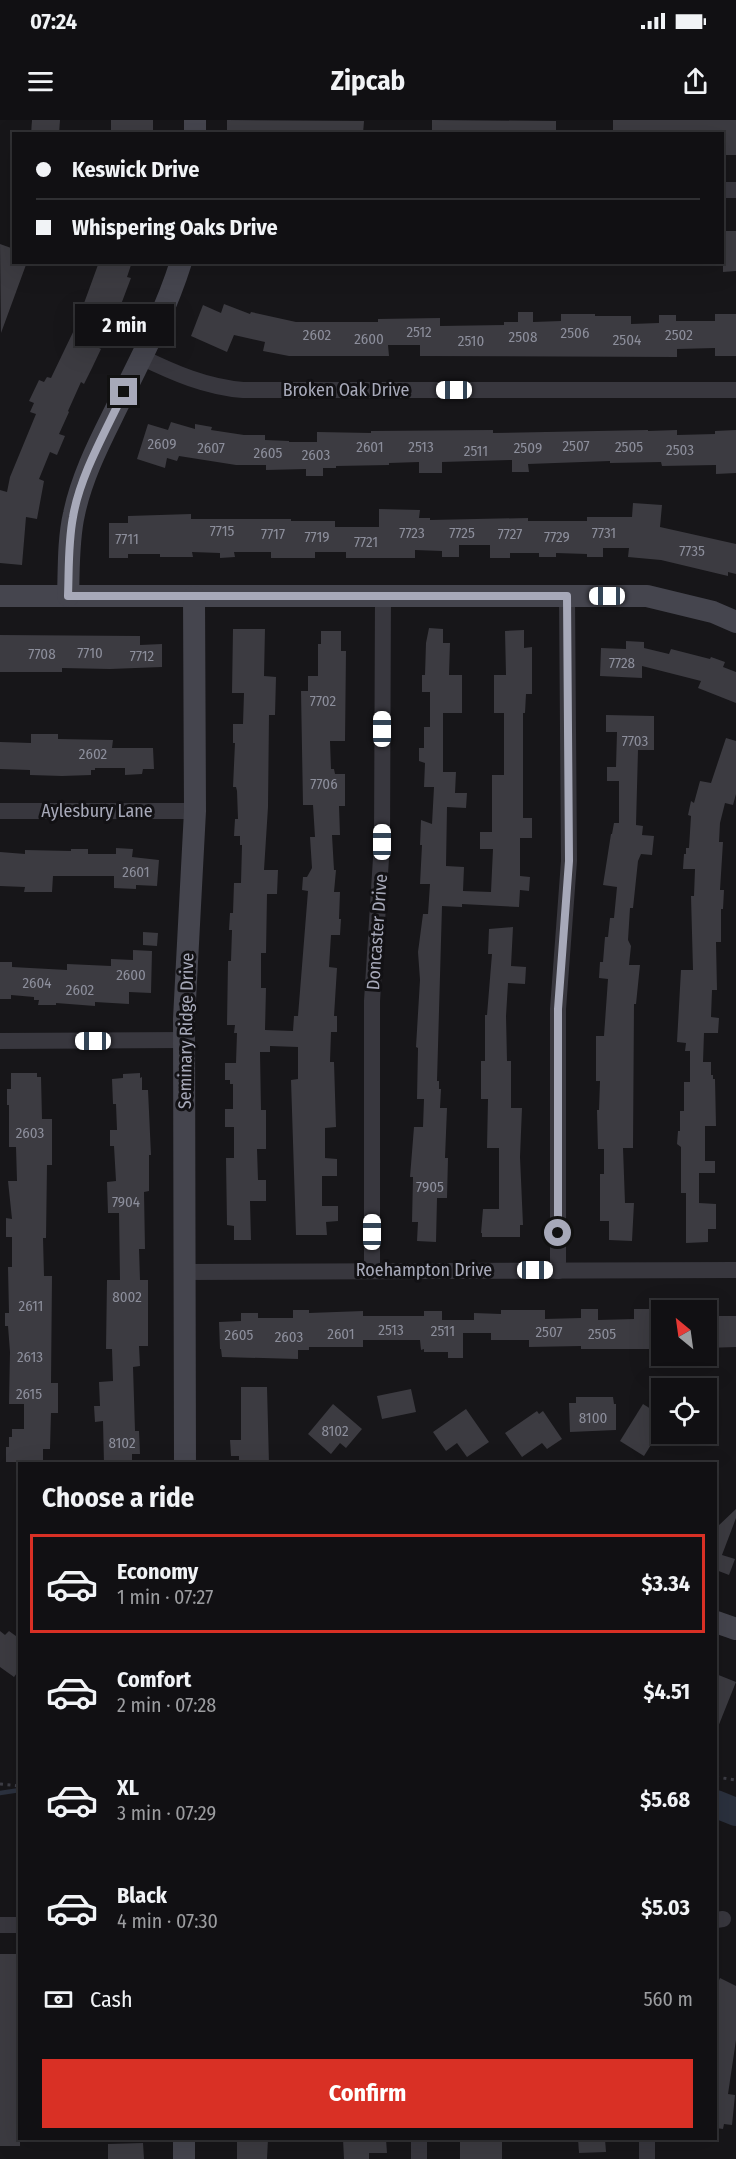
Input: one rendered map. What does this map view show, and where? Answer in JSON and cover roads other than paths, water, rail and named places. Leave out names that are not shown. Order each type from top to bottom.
[{"type":"street","points":[[68,596],[70,538],[79,495],[98,445],[169,297],[180,264]]},
{"type":"street","name":"Broken Oak Drive","points":[[141,357],[203,384],[243,390],[736,390]]},
{"type":"street","name":"Doncaster Drive","points":[[372,1270],[372,1001],[382,842],[383,595]]},
{"type":"street","points":[[0,596],[647,596],[713,612],[736,622]]},
{"type":"street","points":[[558,1271],[558,1009],[569,861],[567,596]]},
{"type":"street","name":"Seminary Ridge Drive","points":[[185,1462],[184,1040],[195,811],[194,597]]},
{"type":"street","name":"Aylesbury Lane","points":[[0,811],[195,811]]},
{"type":"street","points":[[0,1041],[184,1040]]},
{"type":"street","name":"Roehampton Drive","points":[[184,1272],[736,1270]]},
{"type":"street","points":[[717,1622],[736,1629]]},
{"type":"street","points":[[0,1925],[18,1925]]},
{"type":"street","points":[[184,2140],[184,2159]]},
{"type":"street","points":[[419,2140],[419,2159]]},
{"type":"street","points":[[647,2140],[647,2159]]},
{"type":"waterway","points":[[0,1793],[18,1790]]},
{"type":"waterway","points":[[717,1804],[736,1812]]}]
